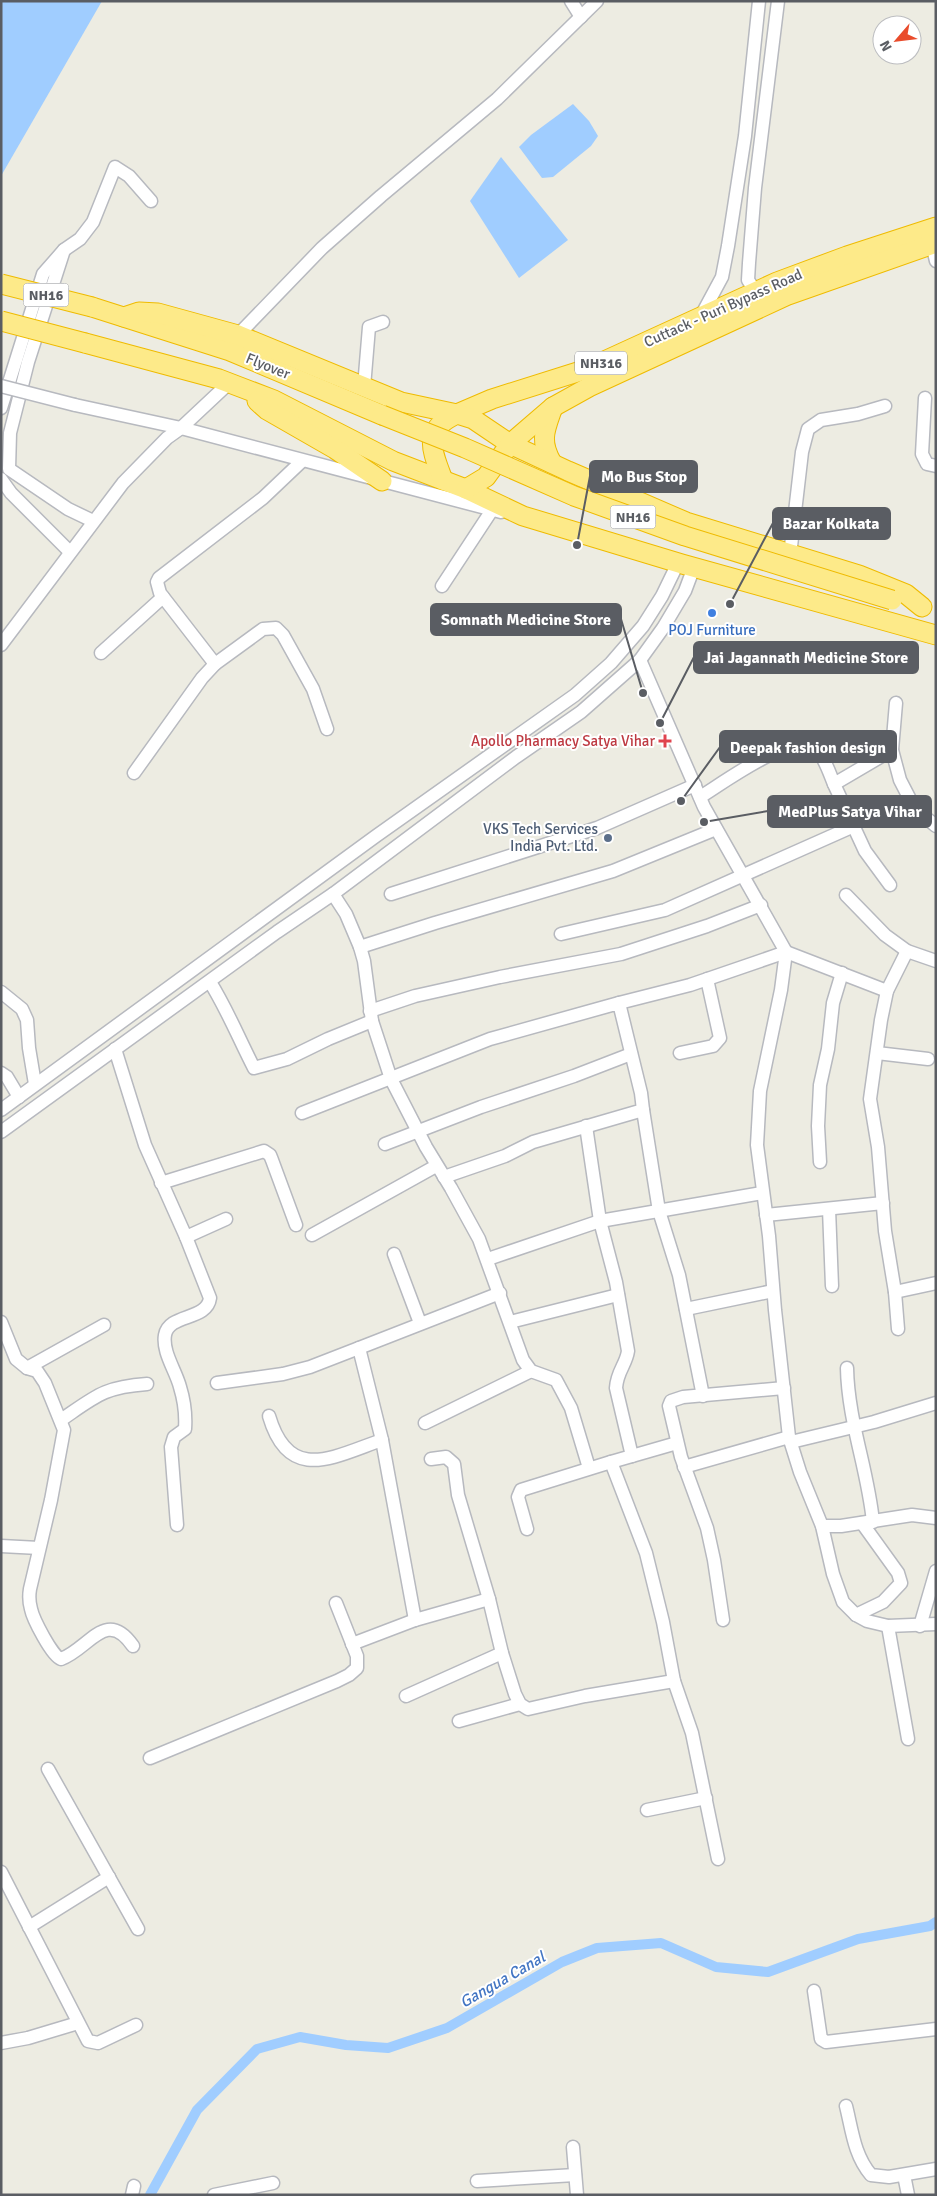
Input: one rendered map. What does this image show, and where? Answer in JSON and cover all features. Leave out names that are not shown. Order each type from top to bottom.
[{"type":"highway","name":"Cuttack - Puri Bypass Road","points":[[457,414],[481,404],[587,369],[709,319],[743,315],[804,289],[935,244]]},
{"type":"highway","name":"Cuttack - Puri Bypass Road","points":[[510,444],[552,407],[709,319],[751,293],[847,256],[935,244]]},
{"type":"highway","name":"NH16","points":[[1,284],[124,317]]},
{"type":"highway","points":[[124,317],[138,312],[158,313],[238,335],[401,402],[473,419],[510,444],[686,522],[882,584],[906,594],[929,608]]},
{"type":"highway","name":"Flyover","points":[[124,317],[230,351],[465,448],[574,496],[685,536],[892,600],[929,608]]},
{"type":"highway","name":"NH16","points":[[1,321],[237,386],[274,400],[393,461],[466,489],[523,516],[686,565],[936,634]]},
{"type":"highway","points":[[237,386],[267,410],[335,449],[382,481]]},
{"type":"highway","points":[[428,409],[438,410],[481,404]]},
{"type":"highway","points":[[552,407],[544,434],[547,453],[552,463]]},
{"type":"highway","points":[[443,480],[431,439],[441,422],[457,414]]},
{"type":"highway","points":[[466,489],[486,477],[510,444]]},
{"type":"street","points":[[571,1],[581,17]]},
{"type":"street","points":[[238,335],[322,248],[381,196],[497,100],[597,1]]},
{"type":"street","points":[[709,319],[722,278],[728,246],[745,136],[759,1]]},
{"type":"street","points":[[751,293],[748,280],[749,263],[778,1]]},
{"type":"street","points":[[1,408],[43,274],[64,250],[80,239],[93,222],[115,167],[129,176],[151,201]]},
{"type":"street","points":[[64,250],[25,370],[10,433],[9,470],[60,504],[94,521]]},
{"type":"street","points":[[364,387],[369,327],[383,322]]},
{"type":"street","points":[[1,386],[75,405],[181,428],[492,510],[523,516]]},
{"type":"street","points":[[1,646],[70,552],[124,483],[167,438],[237,386]]},
{"type":"street","points":[[924,398],[922,454],[927,464],[936,466]]},
{"type":"street","points":[[790,554],[802,452],[808,429],[815,422],[821,420],[858,414],[885,406]]},
{"type":"street","points":[[215,664],[163,597],[157,582],[163,574],[263,498],[302,461]]},
{"type":"street","points":[[1,479],[11,493],[70,552]]},
{"type":"street","points":[[442,586],[492,510]]},
{"type":"street","points":[[1,1132],[277,932],[333,894],[516,757],[581,712],[640,660],[663,628],[685,591],[686,565]]},
{"type":"street","points":[[1,1110],[376,836],[575,695],[611,663],[643,626],[662,596],[686,565]]},
{"type":"street","points":[[101,653],[163,597]]},
{"type":"street","points":[[134,773],[202,678],[215,664],[263,629],[276,628],[283,635],[313,688],[327,729]]},
{"type":"street","points":[[640,660],[716,829],[761,905],[786,952],[781,990],[760,1091],[757,1145],[790,1440],[800,1472],[822,1526],[833,1574],[843,1602],[856,1615],[867,1621],[888,1626],[936,1624]]},
{"type":"street","points":[[896,703],[892,750],[900,780],[915,809],[936,826]]},
{"type":"street","points":[[392,894],[597,828],[698,791],[773,753],[797,744],[808,745],[814,748],[821,756],[865,851],[890,885]]},
{"type":"street","points":[[834,784],[892,750]]},
{"type":"street","points":[[561,934],[653,915],[854,826]]},
{"type":"street","points":[[360,947],[613,870],[670,849],[716,829]]},
{"type":"street","points":[[333,894],[346,914],[360,947],[364,960],[371,1016],[391,1079],[436,1166],[480,1240],[522,1360],[531,1371],[556,1380],[561,1386],[571,1408],[589,1468]]},
{"type":"street","points":[[846,895],[884,935],[907,952],[936,961]]},
{"type":"street","points":[[210,982],[222,1001],[254,1068],[287,1059],[415,996],[500,977],[621,954],[708,926],[761,905]]},
{"type":"street","points":[[302,1113],[490,1039],[707,979],[786,952],[887,990]]},
{"type":"street","points":[[898,1329],[895,1292],[885,1231],[878,1146],[870,1099],[887,990],[907,952]]},
{"type":"street","points":[[820,1162],[818,1126],[820,1085],[828,1049],[833,1003],[842,973]]},
{"type":"street","points":[[680,1053],[713,1046],[719,1041],[719,1033],[707,979]]},
{"type":"street","points":[[1,992],[22,1009],[28,1020],[29,1048],[35,1084]]},
{"type":"street","points":[[619,1003],[641,1093],[659,1211],[679,1275],[703,1396]]},
{"type":"street","points":[[116,1049],[144,1145],[186,1237],[210,1298],[209,1304],[205,1309],[167,1328],[165,1336],[170,1359],[180,1387],[186,1422],[185,1429],[174,1437],[171,1447],[177,1525]]},
{"type":"street","points":[[877,1053],[928,1059]]},
{"type":"street","points":[[385,1144],[513,1095],[574,1076],[631,1054]]},
{"type":"street","points":[[61,1066],[70,1081]]},
{"type":"street","points":[[1,1073],[6,1077],[19,1097]]},
{"type":"street","points":[[444,1177],[505,1156],[533,1142],[643,1110]]},
{"type":"street","points":[[586,1126],[600,1221],[618,1295],[628,1351],[627,1358],[616,1379],[616,1388],[632,1456]]},
{"type":"street","points":[[161,1183],[264,1151],[270,1154],[296,1225]]},
{"type":"street","points":[[312,1235],[436,1166]]},
{"type":"street","points":[[488,1259],[600,1221],[762,1193]]},
{"type":"street","points":[[766,1215],[883,1203]]},
{"type":"street","points":[[828,1209],[832,1286]]},
{"type":"street","points":[[186,1237],[226,1219]]},
{"type":"street","points":[[394,1254],[420,1323]]},
{"type":"street","points":[[895,1292],[936,1283]]},
{"type":"street","points":[[686,1309],[773,1291]]},
{"type":"street","points":[[217,1383],[282,1374],[310,1367],[500,1293]]},
{"type":"street","points":[[510,1322],[618,1295]]},
{"type":"street","points":[[1,1322],[16,1359],[27,1368],[36,1371],[46,1383],[61,1420],[64,1440],[30,1589],[30,1602],[34,1618],[56,1658],[64,1658],[99,1633],[113,1629],[120,1631],[133,1646]]},
{"type":"street","points":[[27,1368],[104,1325]]},
{"type":"street","points":[[359,1348],[382,1440],[415,1620]]},
{"type":"street","points":[[847,1368],[848,1394],[853,1427],[867,1486],[868,1522],[898,1573],[901,1584],[883,1602],[856,1615]]},
{"type":"street","points":[[425,1423],[531,1371]]},
{"type":"street","points":[[61,1420],[104,1391],[123,1386],[147,1384]]},
{"type":"street","points":[[723,1620],[707,1528],[677,1443],[669,1412],[671,1401],[784,1388]]},
{"type":"street","points":[[684,1467],[790,1440],[853,1427],[936,1403]]},
{"type":"street","points":[[270,1416],[275,1434],[290,1452],[302,1460],[309,1461],[333,1457],[382,1440]]},
{"type":"street","points":[[527,1529],[518,1497],[520,1491],[589,1468],[677,1443]]},
{"type":"street","points":[[431,1459],[446,1457],[454,1464],[458,1495],[465,1521],[489,1599],[502,1653],[520,1704],[528,1709],[532,1709],[586,1696],[674,1681]]},
{"type":"street","points":[[611,1462],[646,1553],[664,1622],[674,1681],[692,1733],[718,1859]]},
{"type":"street","points":[[822,1526],[841,1526],[912,1515],[936,1518]]},
{"type":"street","points":[[1,1546],[39,1548]]},
{"type":"street","points":[[920,1626],[936,1571]]},
{"type":"street","points":[[352,1644],[415,1620],[489,1599]]},
{"type":"street","points":[[150,1758],[350,1675],[357,1668],[358,1664],[336,1603]]},
{"type":"street","points":[[888,1626],[908,1739]]},
{"type":"street","points":[[406,1696],[502,1653]]},
{"type":"street","points":[[459,1721],[520,1704]]},
{"type":"street","points":[[48,1769],[138,1929]]},
{"type":"street","points":[[647,1810],[706,1798]]},
{"type":"street","points":[[1,1872],[88,2040],[95,2044],[136,2025]]},
{"type":"street","points":[[29,1927],[109,1877]]},
{"type":"street","points":[[814,1991],[821,2039],[826,2042],[936,2029]]},
{"type":"street","points":[[1,2043],[28,2038],[78,2023]]},
{"type":"street","points":[[846,2106],[857,2151],[872,2175],[877,2177],[904,2175],[936,2169]]},
{"type":"street","points":[[573,2146],[577,2195]]},
{"type":"street","points":[[477,2181],[576,2175]]},
{"type":"street","points":[[904,2175],[908,2195]]},
{"type":"street","points":[[214,2195],[273,2182]]},
{"type":"water","points":[[1,1],[102,1],[1,176]]},
{"type":"water","points":[[573,104],[589,121],[598,136],[591,146],[553,177],[542,178],[519,147],[531,135]]},
{"type":"water","points":[[501,157],[568,240],[519,278],[470,201]]},
{"type":"waterway","name":"Gangua Canal","points":[[150,2195],[197,2110],[257,2049],[300,2037],[346,2045],[388,2048],[447,2028],[562,1962],[597,1948],[661,1943],[716,1967],[768,1972],[858,1939],[930,1926],[936,1922]]},
{"type":"place","name":"Mo Bus Stop","points":[[577,545]]},
{"type":"place","name":"Bazar Kolkata","points":[[730,604]]},
{"type":"place","name":"POJ Furniture","points":[[712,613]]},
{"type":"place","name":"Somnath Medicine Store","points":[[643,693]]},
{"type":"place","name":"Jai Jagannath Medicine Store","points":[[660,723]]},
{"type":"place","name":"Apollo Pharmacy Satya Vihar","points":[[665,741]]},
{"type":"place","name":"Deepak fashion design","points":[[681,801]]},
{"type":"place","name":"MedPlus Satya Vihar","points":[[704,822]]},
{"type":"place","name":"VKS Tech Services India Pvt. Ltd.","points":[[608,838]]}]
